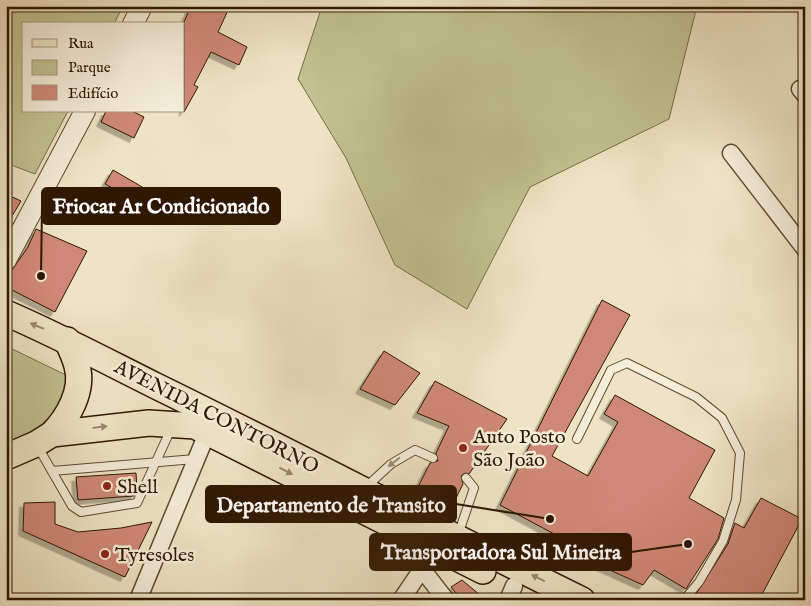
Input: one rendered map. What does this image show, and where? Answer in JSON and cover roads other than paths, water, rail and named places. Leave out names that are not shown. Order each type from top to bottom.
[{"type":"main road","name":"AVENIDA CONTORNO","points":[[6,313],[67,340],[457,540],[582,600]]},
{"type":"main road","points":[[23,448],[62,424],[72,407],[79,380],[78,366],[67,340]]},
{"type":"main road","points":[[23,448],[131,424],[192,427]]},
{"type":"main road","name":"AVENIDA CONTORNO","points":[[192,427],[426,558],[511,593],[542,600]]},
{"type":"street","points":[[134,22],[142,6]]},
{"type":"street","points":[[6,260],[84,112]]},
{"type":"street","points":[[731,153],[805,249]]},
{"type":"street","points":[[138,600],[195,459],[192,427]]},
{"type":"street","points":[[401,600],[426,558]]},
{"type":"street","points":[[426,558],[446,600]]},
{"type":"lane","points":[[577,440],[610,370],[627,363],[696,397],[722,418],[740,453],[736,500],[723,541],[699,582],[684,600]]},
{"type":"lane","points":[[23,448],[52,471],[72,506],[81,512],[87,512],[137,503],[158,461],[192,427]]},
{"type":"lane","points":[[362,490],[402,456],[415,450],[433,458]]},
{"type":"lane","points":[[52,471],[195,459]]},
{"type":"lane","points":[[457,540],[474,488],[466,478]]},
{"type":"place","name":"Friocar Ar Condicionado","points":[[41,276]]},
{"type":"place","name":"Auto Posto São João","points":[[463,448]]},
{"type":"place","name":"Shell","points":[[107,486]]},
{"type":"place","name":"Departamento de Transito","points":[[550,519]]},
{"type":"place","name":"Transportadora Sul Mineira","points":[[688,544]]},
{"type":"place","name":"Tyresoles","points":[[105,554]]}]
